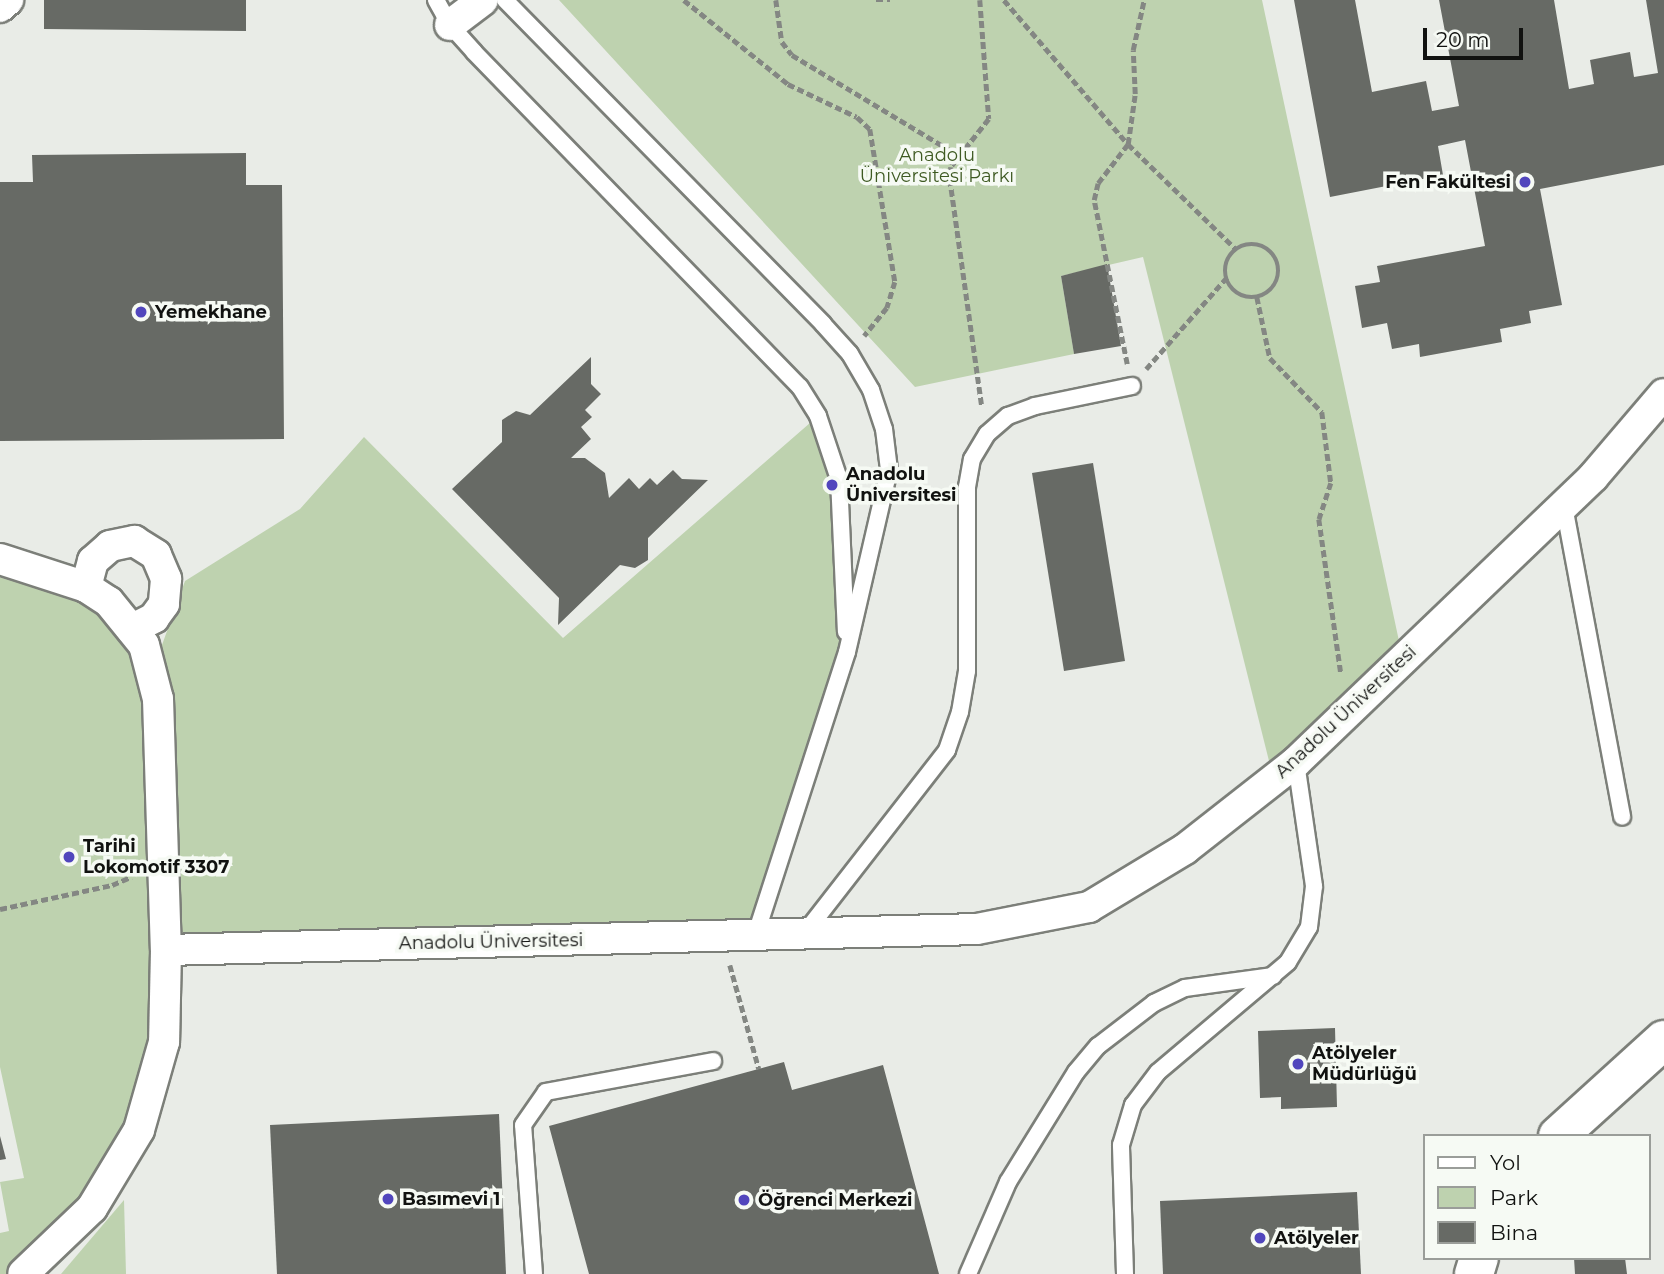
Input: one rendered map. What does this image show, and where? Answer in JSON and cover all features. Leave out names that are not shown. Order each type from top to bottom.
[{"type":"main road","points":[[1560,1134],[1664,1040]]},
{"type":"street","points":[[0,7],[8,0]]},
{"type":"street","points":[[443,12],[483,0]]},
{"type":"street","name":"Anadolu Üniversitesi","points":[[166,950],[976,929],[1089,907],[1185,849],[1296,762],[1564,506],[1664,394]]},
{"type":"street","points":[[86,587],[93,561],[110,546],[134,541],[156,555],[166,579],[164,604],[143,623]]},
{"type":"street","points":[[0,559],[86,587],[143,623],[153,671],[166,950],[164,1042],[139,1130],[92,1208],[23,1274]]},
{"type":"lane","points":[[505,0],[850,354],[871,390],[884,429],[889,470],[847,652],[755,936]]},
{"type":"lane","points":[[443,12],[800,387],[822,426],[839,479],[847,652]]},
{"type":"lane","points":[[804,934],[947,750],[960,712],[967,671],[967,487],[972,459],[986,434],[1008,416],[1035,405],[1132,386]]},
{"type":"lane","points":[[1564,506],[1622,817]]},
{"type":"lane","points":[[1125,1274],[1121,1145],[1133,1105],[1158,1072],[1272,976],[1300,946],[1313,906],[1296,762]]},
{"type":"lane","points":[[968,1274],[1008,1182],[1076,1072],[1098,1045],[1154,1003],[1185,988],[1272,976]]},
{"type":"lane","points":[[534,1274],[523,1125],[546,1092],[713,1061]]},
{"type":"path","points":[[684,0],[789,84],[857,117],[870,129],[895,282],[887,308],[850,354]]},
{"type":"path","points":[[776,0],[782,42],[792,55],[961,157]]},
{"type":"path","points":[[876,0],[890,0]]},
{"type":"path","points":[[980,0],[989,118],[951,167],[950,179],[986,434]]},
{"type":"path","points":[[1004,0],[1128,144],[1236,249]]},
{"type":"path","points":[[1132,386],[1094,200],[1098,183],[1128,144],[1135,94],[1133,50],[1144,0]]},
{"type":"path","points":[[1252,244],[1274,256],[1277,281],[1257,297],[1240,294],[1227,277],[1226,264],[1236,249],[1252,244]]},
{"type":"path","points":[[1132,386],[1227,277]]},
{"type":"path","points":[[1257,297],[1270,358],[1322,412],[1331,483],[1318,519],[1347,713]]},
{"type":"path","points":[[0,909],[112,885],[163,863]]},
{"type":"path","points":[[723,937],[759,1069]]},
{"type":"green space","name":"Anadolu Üniversitesi Parkı","points":[[559,0],[1262,0],[1399,641],[1271,769],[1143,257],[1061,276],[1074,354],[915,387]]},
{"type":"green space","points":[[818,416],[830,447],[847,652],[755,936],[167,950],[139,1130],[23,1274],[0,1274],[0,1233],[9,1231],[0,1182],[24,1178],[0,1067],[0,559],[86,587],[153,670],[185,581],[300,509],[364,437],[563,638]]},
{"type":"green space","points":[[124,1200],[126,1274],[61,1274]]},
{"type":"building","points":[[44,0],[246,0],[246,31],[44,29]]},
{"type":"building","name":"Fen Fakültesi","points":[[1294,0],[1355,0],[1372,92],[1426,81],[1432,111],[1459,106],[1439,0],[1554,0],[1569,89],[1594,84],[1590,60],[1630,52],[1634,77],[1658,73],[1646,0],[1664,0],[1664,165],[1540,189],[1562,305],[1529,311],[1531,323],[1500,329],[1502,342],[1420,357],[1419,344],[1392,349],[1387,323],[1362,328],[1355,286],[1380,282],[1377,266],[1485,246],[1465,140],[1438,146],[1443,175],[1330,197]]},
{"type":"building","name":"Yemekhane","points":[[246,153],[246,185],[282,185],[284,439],[0,441],[0,182],[33,182],[32,155]]},
{"type":"building","points":[[1107,264],[1121,346],[1074,354],[1061,276]]},
{"type":"building","points":[[591,357],[591,384],[601,394],[585,410],[592,417],[581,427],[591,439],[571,458],[585,458],[605,473],[609,498],[629,478],[639,489],[650,478],[657,485],[673,470],[682,479],[708,480],[648,538],[648,560],[635,568],[620,565],[558,625],[559,598],[452,489],[502,442],[502,420],[516,411],[530,415]]},
{"type":"building","points":[[1093,463],[1125,661],[1064,671],[1032,473]]},
{"type":"building","name":"Atölyeler Müdürlüğü","points":[[1335,1028],[1337,1107],[1281,1109],[1281,1097],[1260,1098],[1258,1031]]},
{"type":"building","name":"Öğrenci Merkezi","points":[[784,1062],[792,1090],[883,1065],[939,1274],[589,1274],[549,1126]]},
{"type":"building","name":"Basımevi 1","points":[[499,1114],[506,1274],[277,1274],[270,1125]]},
{"type":"building","points":[[0,1136],[6,1159],[0,1160]]},
{"type":"building","name":"Atölyeler","points":[[1357,1192],[1361,1274],[1163,1274],[1160,1201]]},
{"type":"building","points":[[1574,1260],[1625,1260],[1627,1274],[1575,1274]]},
{"type":"place","name":"Fen Fakültesi","points":[[1525,182]]},
{"type":"place","name":"Yemekhane","points":[[141,312]]},
{"type":"place","name":"Anadolu Üniversitesi","points":[[832,485]]},
{"type":"place","name":"Tarihi Lokomotif 3307","points":[[69,857]]},
{"type":"place","name":"Atölyeler Müdürlüğü","points":[[1298,1064]]},
{"type":"place","name":"Basımevi 1","points":[[388,1199]]},
{"type":"place","name":"Öğrenci Merkezi","points":[[744,1200]]},
{"type":"place","name":"Atölyeler","points":[[1260,1238]]}]
